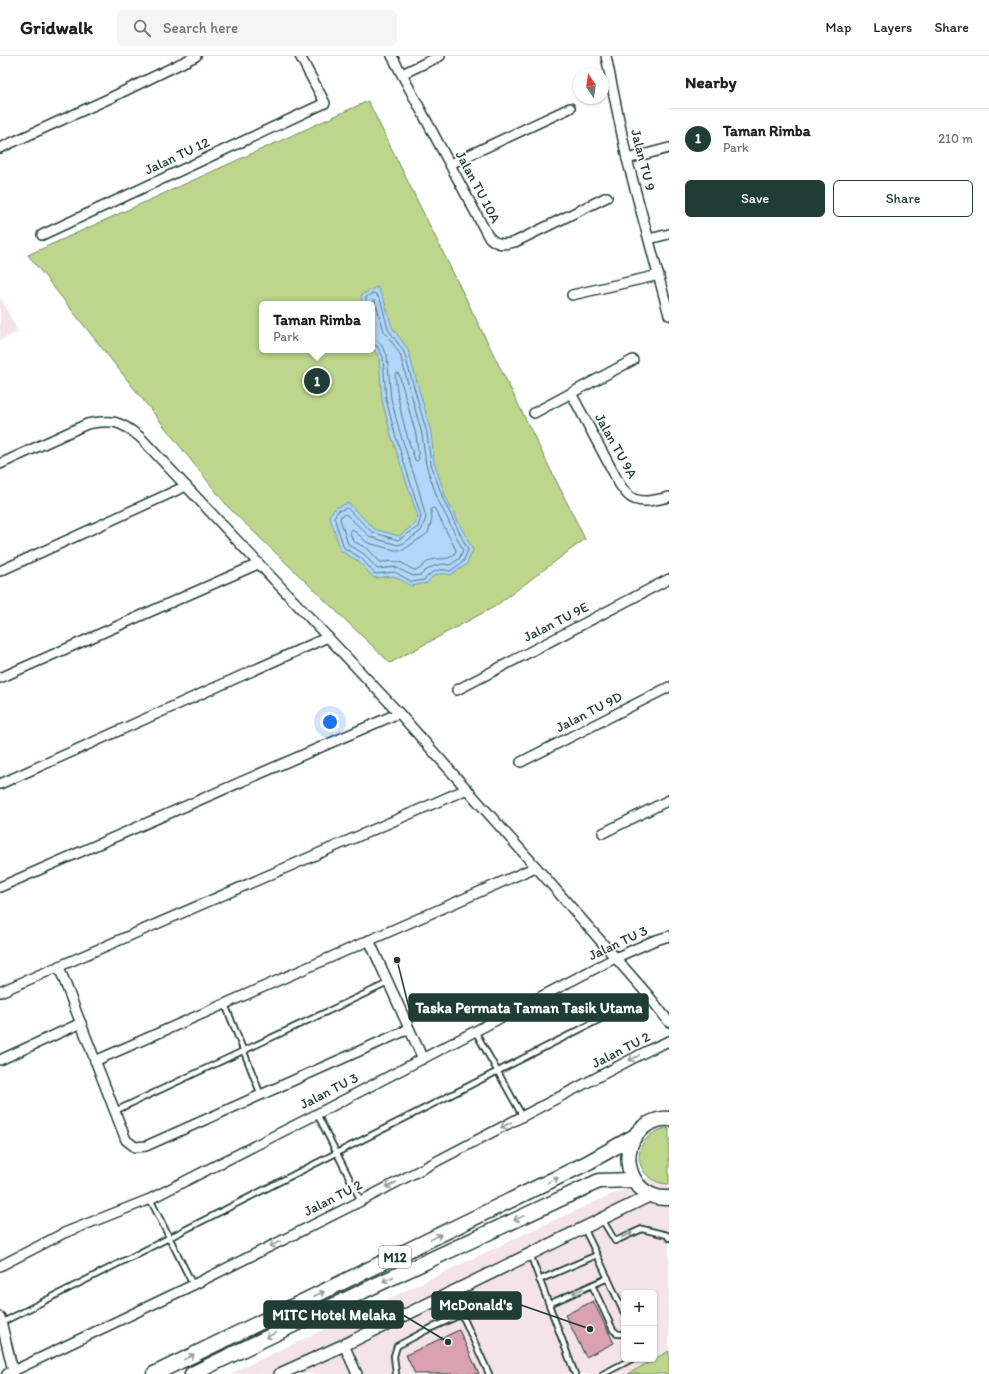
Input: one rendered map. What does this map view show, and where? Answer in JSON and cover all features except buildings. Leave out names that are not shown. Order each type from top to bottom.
[{"type":"main road","name":"M12","points":[[154,1374],[587,1163],[635,1136],[643,1127],[654,1121],[669,1119]]},
{"type":"main road","points":[[635,1136],[630,1146],[628,1158],[629,1169],[634,1180],[641,1189],[651,1195],[669,1198]]},
{"type":"main road","name":"M12","points":[[192,1374],[376,1285],[599,1181],[634,1180]]},
{"type":"street","points":[[0,148],[108,99],[196,56]]},
{"type":"street","name":"Jalan TU 12","points":[[42,235],[325,103],[300,56]]},
{"type":"street","name":"Jalan TU 10A","points":[[392,56],[492,241],[498,244],[515,242],[607,197]]},
{"type":"street","points":[[402,74],[440,56]]},
{"type":"street","name":"Jalan TU 9","points":[[606,56],[627,159],[669,315]]},
{"type":"street","points":[[450,164],[570,108]]},
{"type":"street","points":[[627,159],[669,148]]},
{"type":"street","points":[[649,239],[669,234]]},
{"type":"street","points":[[572,294],[659,274]]},
{"type":"street","points":[[534,413],[633,360]]},
{"type":"street","name":"Jalan TU 9A","points":[[571,393],[620,485],[629,496],[639,500],[653,500],[669,497]]},
{"type":"street","points":[[0,464],[88,424],[102,421],[116,422],[128,428],[140,437],[399,713],[648,995],[669,1022]]},
{"type":"street","points":[[0,571],[186,486]]},
{"type":"street","points":[[0,678],[258,564]]},
{"type":"street","name":"Jalan TU 9E","points":[[457,690],[669,579]]},
{"type":"street","points":[[0,784],[328,637]]},
{"type":"street","name":"Jalan TU 9D","points":[[521,762],[669,687]]},
{"type":"street","points":[[0,887],[399,713]]},
{"type":"street","points":[[0,992],[467,789]]},
{"type":"street","points":[[603,833],[669,800]]},
{"type":"street","points":[[96,1061],[536,867]]},
{"type":"street","name":"Jalan TU 3","points":[[0,1266],[64,1233],[150,1199],[317,1114],[615,958],[653,941],[669,936]]},
{"type":"street","points":[[370,940],[423,1058]]},
{"type":"street","points":[[59,967],[126,1140],[136,1148],[146,1146],[409,1029]]},
{"type":"street","points":[[0,1060],[81,1023]]},
{"type":"street","name":"Jalan TU 2","points":[[10,1373],[193,1285],[669,1041]]},
{"type":"street","points":[[280,1374],[344,1345],[651,1195]]},
{"type":"street","points":[[1,1320],[10,1373]]},
{"type":"street","points":[[344,1345],[357,1374]]},
{"type":"lane","points":[[115,1111],[389,983]]},
{"type":"lane","points":[[1,1320],[170,1238],[648,995]]},
{"type":"lane","points":[[225,1004],[261,1095]]},
{"type":"lane","points":[[475,1031],[523,1116]]},
{"type":"lane","points":[[317,1114],[360,1200]]},
{"type":"lane","points":[[150,1199],[193,1285]]},
{"type":"lane","points":[[602,1219],[615,1241],[642,1229],[667,1235],[669,1238]]},
{"type":"lane","points":[[584,1228],[621,1307]]},
{"type":"lane","points":[[530,1254],[575,1374]]},
{"type":"lane","points":[[539,1280],[597,1255]]},
{"type":"lane","points":[[549,1304],[608,1278]]},
{"type":"lane","points":[[592,1285],[613,1330],[618,1334],[621,1334]]},
{"type":"lane","points":[[396,1374],[394,1356],[397,1346],[460,1315],[464,1318],[489,1374]]},
{"type":"lane","points":[[603,1374],[626,1362]]},
{"type":"shaded area","points":[[0,296],[18,332],[0,340]]},
{"type":"shaded area","points":[[669,1169],[669,1374],[230,1374],[537,1228]]},
{"type":"green space","points":[[368,101],[585,539],[494,607],[390,663],[229,508],[28,255]]},
{"type":"green space","points":[[666,1128],[669,1129],[669,1184],[657,1182],[648,1176],[642,1168],[639,1159],[640,1149],[645,1140],[653,1133]]},
{"type":"green space","points":[[669,1351],[669,1374],[628,1374],[649,1362],[657,1362],[657,1358]]},
{"type":"water","points":[[377,287],[384,300],[392,327],[408,350],[431,432],[434,462],[446,498],[473,550],[466,565],[450,575],[437,574],[427,583],[411,586],[394,576],[374,578],[358,561],[341,551],[329,515],[336,508],[348,503],[374,529],[399,536],[415,524],[418,517],[391,435],[382,400],[379,358],[375,351],[375,301],[362,301],[361,295]]},
{"type":"place","name":"Taman Rimba","points":[[317,381]]},
{"type":"place","name":"Taska Permata Taman Tasik Utama","points":[[397,960]]},
{"type":"place","name":"McDonald's","points":[[590,1329]]},
{"type":"place","name":"MITC Hotel Melaka","points":[[448,1342]]}]
